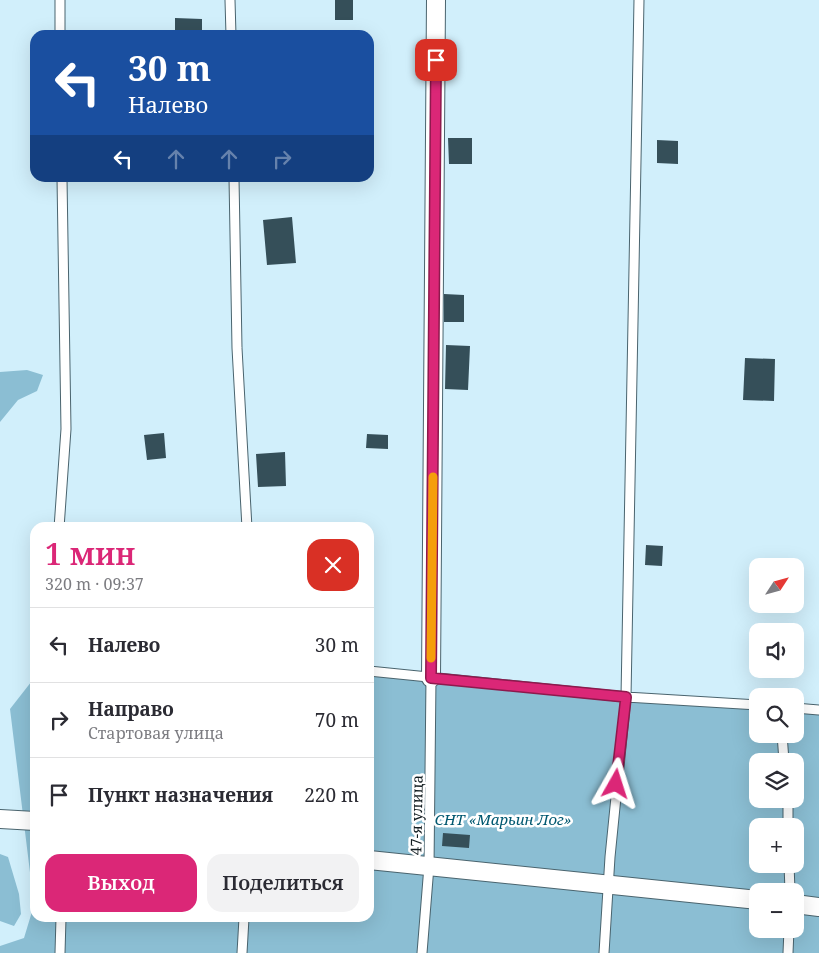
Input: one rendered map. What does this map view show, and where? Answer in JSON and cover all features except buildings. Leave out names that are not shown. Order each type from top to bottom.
[{"type":"street","points":[[431,678],[436,0]]},
{"type":"street","points":[[0,819],[30,821]]},
{"type":"street","points":[[374,860],[749,899]]},
{"type":"street","points":[[804,905],[819,907]]},
{"type":"lane","points":[[60,0],[60,30]]},
{"type":"lane","points":[[230,0],[231,30]]},
{"type":"lane","points":[[604,953],[608,885],[626,697],[639,0]]},
{"type":"lane","points":[[59,522],[66,429],[62,182]]},
{"type":"lane","points":[[234,182],[237,348],[247,522]]},
{"type":"lane","points":[[374,672],[626,697],[749,704]]},
{"type":"lane","name":"47-я улица","points":[[422,953],[429,866],[431,678]]},
{"type":"lane","points":[[804,709],[819,710]]},
{"type":"lane","points":[[60,953],[61,922]]},
{"type":"lane","points":[[242,953],[244,922]]},
{"type":"lane","points":[[788,953],[789,938]]},
{"type":"green space","points":[[27,370],[43,375],[37,391],[18,400],[0,422],[0,372]]},
{"type":"green space","name":"СНТ «Марьин Лог»","points":[[374,671],[749,704],[749,743],[804,743],[804,709],[819,710],[819,953],[0,953],[0,946],[24,938],[30,918],[30,922],[374,922]]},
{"type":"green space","name":"СНТ «Марьин Лог»","points":[[30,683],[30,872],[10,709]]},
{"type":"green space","points":[[0,854],[8,857],[19,894],[21,914],[14,926],[0,921]]},
{"type":"slow traffic","points":[[431,658],[433,477]]},
{"type":"route","points":[[436,60],[431,678],[626,697],[616,784]]}]
